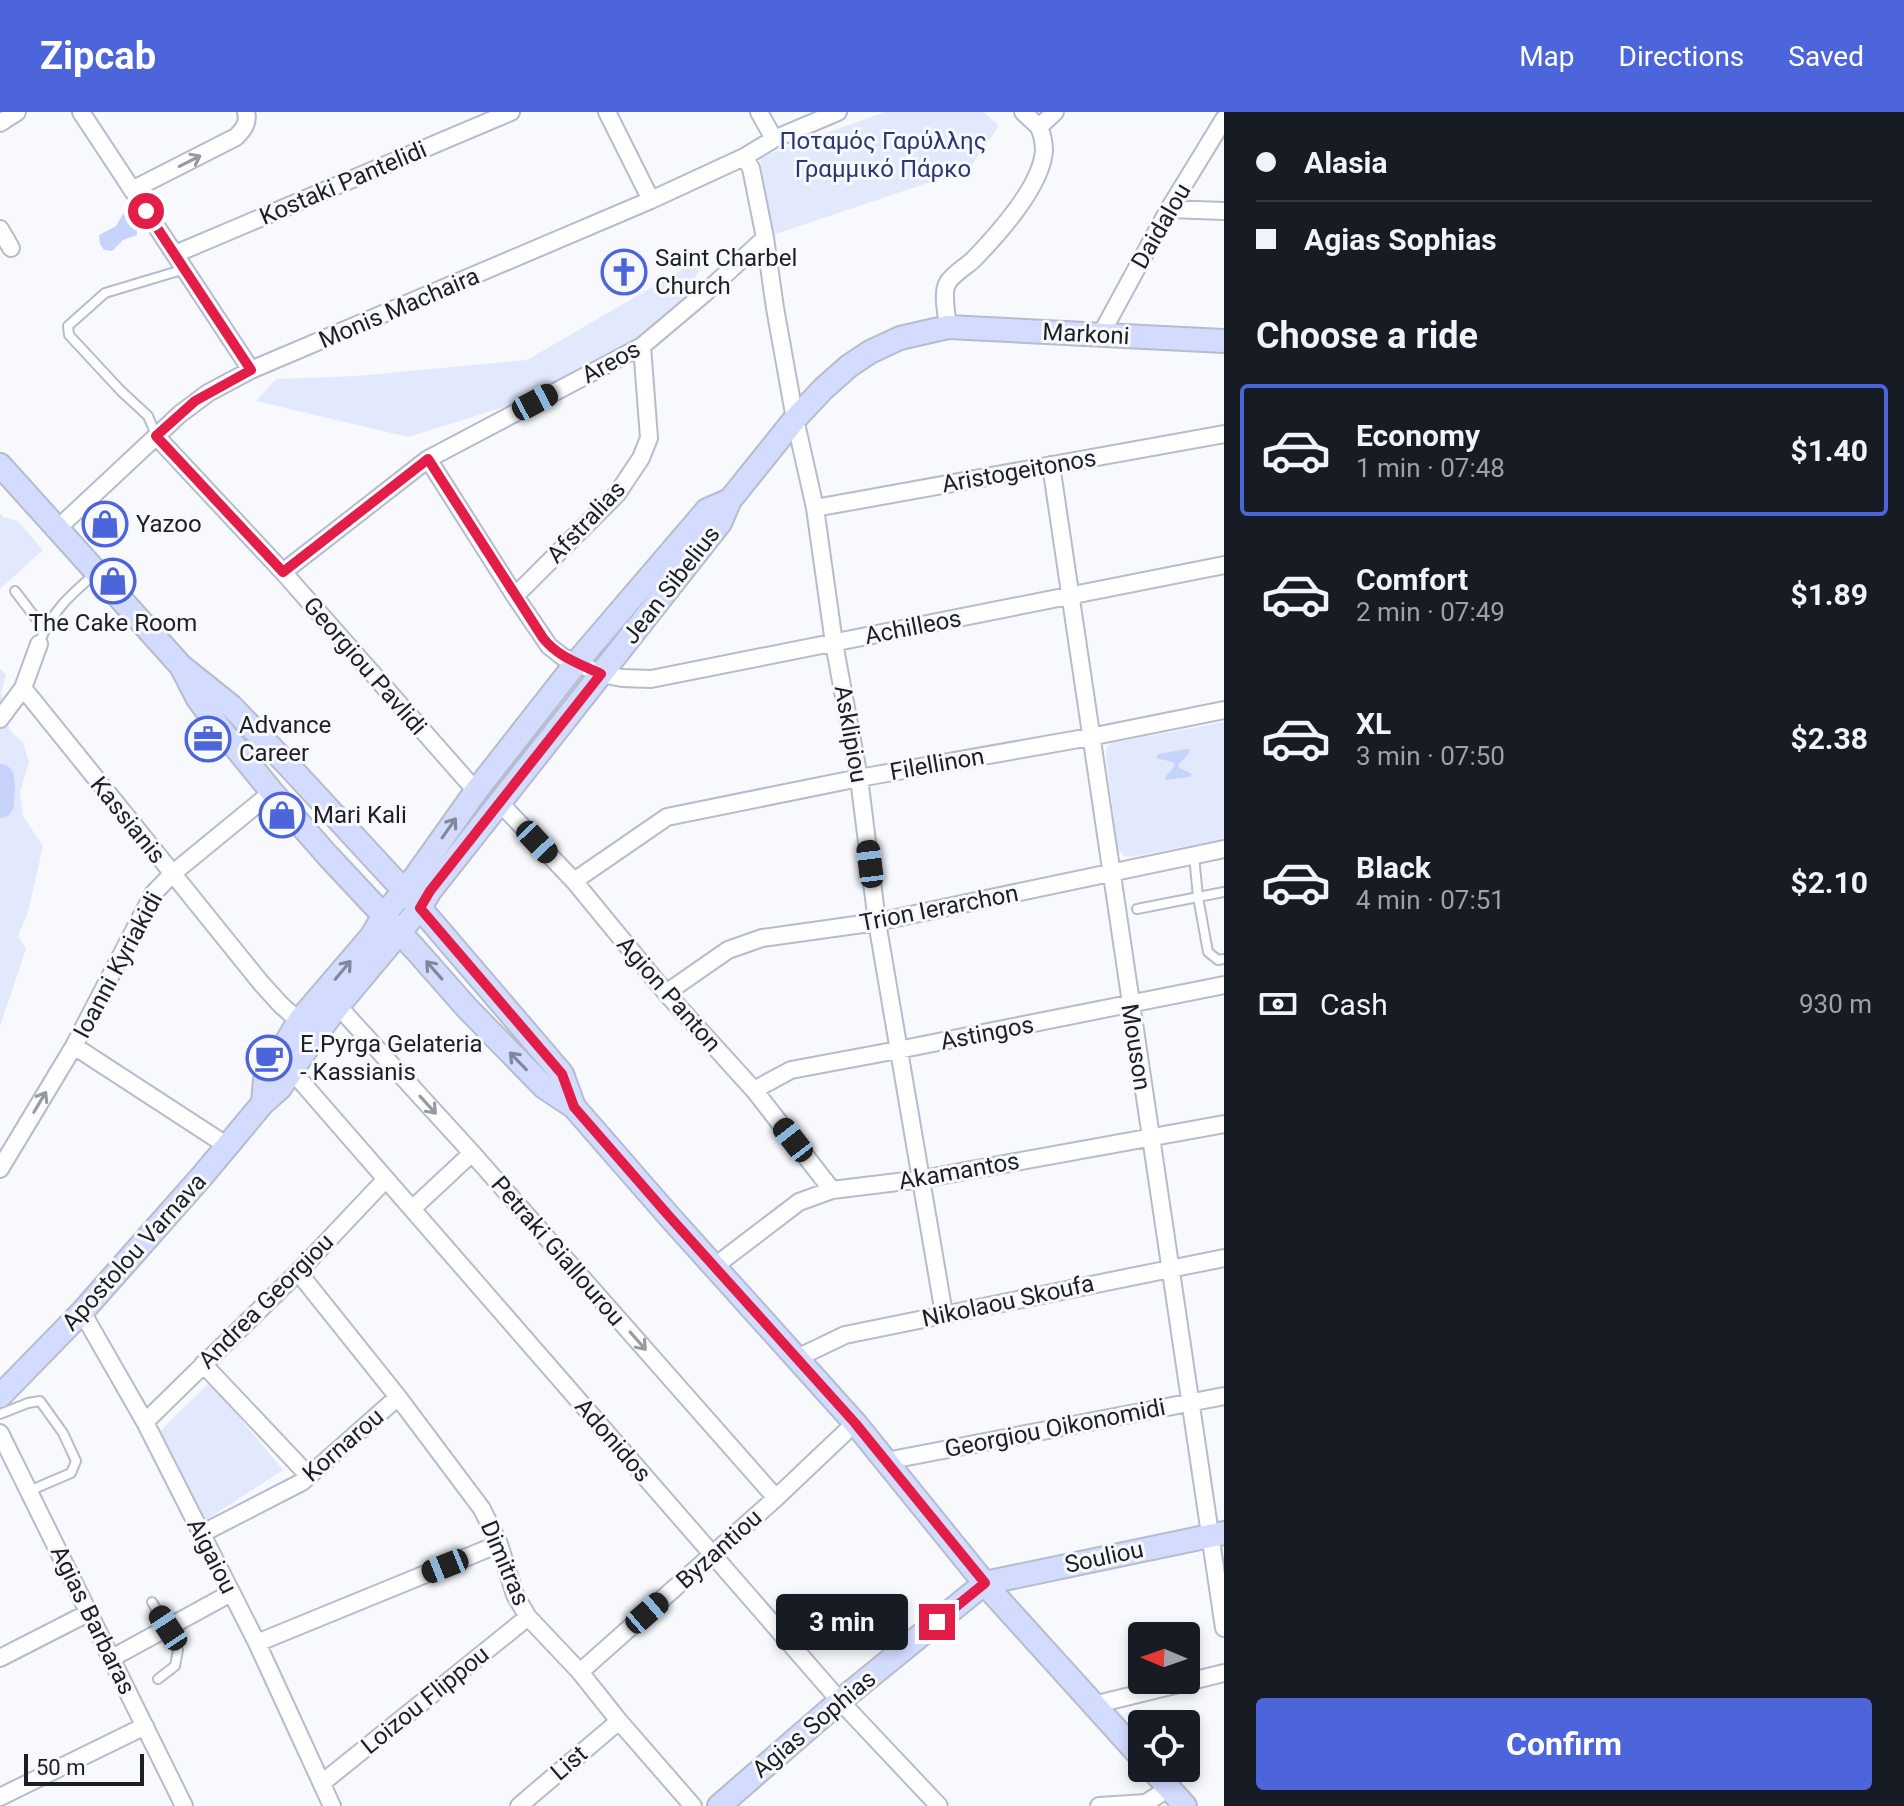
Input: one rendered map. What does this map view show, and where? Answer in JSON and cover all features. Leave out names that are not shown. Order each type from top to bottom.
[{"type":"main road","name":"Markoni","points":[[948,327],[1224,341]]},
{"type":"main road","name":"Jean Sibelius","points":[[392,924],[420,908],[430,891],[720,523],[730,500],[795,419],[849,366],[870,352],[900,338],[948,327]]},
{"type":"main road","points":[[0,465],[181,666],[231,706],[420,908],[562,1074],[574,1107]]},
{"type":"main road","name":"Jean Sibelius","points":[[392,924],[403,892],[476,791],[577,662],[707,510],[730,500]]},
{"type":"main road","points":[[181,666],[198,699],[328,856],[544,1087],[574,1107],[855,1423],[985,1583],[1128,1743]]},
{"type":"main road","name":"Apostolou Varnava","points":[[0,1396],[82,1312],[263,1103],[280,1088],[392,924]]},
{"type":"main road","name":"Apostolou Varnava","points":[[263,1103],[265,1080],[299,1021],[371,937],[392,924]]},
{"type":"main road","name":"Souliou","points":[[985,1583],[1217,1534]]},
{"type":"main road","name":"Agias Sophias","points":[[719,1806],[840,1701],[985,1583]]},
{"type":"main road","points":[[1164,1782],[1185,1806]]},
{"type":"street","points":[[0,123],[17,112]]},
{"type":"street","points":[[81,112],[251,370]]},
{"type":"street","points":[[132,190],[236,137],[245,128],[246,112]]},
{"type":"street","name":"Kostaki Pantelidi","points":[[175,254],[511,112]]},
{"type":"street","points":[[607,112],[651,200]]},
{"type":"street","points":[[759,112],[774,139]]},
{"type":"street","name":"Monis Machaira","points":[[57,529],[195,401],[251,370],[651,200],[744,157],[774,139],[838,112]]},
{"type":"street","points":[[948,327],[945,293],[948,283],[1016,212],[1030,189],[1044,151],[1039,127],[1023,112]]},
{"type":"street","points":[[1039,127],[1055,112]]},
{"type":"street","name":"Daidalou","points":[[1101,334],[1169,209],[1224,119]]},
{"type":"street","name":"Asklipiou","points":[[744,157],[751,168],[795,419],[815,508],[834,643],[859,778],[877,922],[944,1314]]},
{"type":"street","points":[[1169,209],[1224,211]]},
{"type":"street","points":[[0,229],[11,248]]},
{"type":"street","name":"Areos","points":[[283,572],[428,459],[642,346],[765,238]]},
{"type":"street","name":"Afstralias","points":[[515,596],[617,494],[641,458],[649,438],[642,346]]},
{"type":"street","name":"Aristogeitonos","points":[[815,508],[1224,434]]},
{"type":"street","name":"Georgiou Pavlidi","points":[[156,436],[283,572],[476,791]]},
{"type":"street","name":"Achilleos","points":[[428,459],[549,646],[563,657],[601,674],[622,678],[651,679],[1224,565]]},
{"type":"street","name":"Mouson","points":[[1051,465],[1190,1403],[1217,1534],[1224,1628]]},
{"type":"street","points":[[0,719],[23,688],[42,637]]},
{"type":"street","name":"Kassianis","points":[[23,688],[261,983],[299,1021]]},
{"type":"street","name":"Filellinon","points":[[574,881],[667,817],[1224,710]]},
{"type":"street","name":"Ioanni Kyriakidi","points":[[0,1169],[74,1046],[153,894],[172,874],[272,792]]},
{"type":"street","name":"Agion Panton","points":[[500,803],[574,881],[666,993],[754,1090],[832,1190]]},
{"type":"street","name":"Trion Ierarchon","points":[[666,993],[728,950],[762,938],[877,922],[1224,849]]},
{"type":"street","name":"Astingos","points":[[754,1090],[791,1070],[1224,985]]},
{"type":"street","name":"Petraki Giallourou","points":[[338,1006],[776,1498]]},
{"type":"street","points":[[74,1046],[226,1145]]},
{"type":"street","name":"Adonidos","points":[[292,1071],[840,1701],[939,1806]]},
{"type":"street","name":"Akamantos","points":[[715,1266],[799,1202],[832,1190],[922,1179],[1224,1124]]},
{"type":"street","points":[[412,1209],[472,1153]]},
{"type":"street","name":"Andrea Georgiou","points":[[145,1422],[298,1272],[386,1179]]},
{"type":"street","name":"Nikolaou Skoufa","points":[[797,1358],[845,1335],[1224,1258]]},
{"type":"street","name":"Dimitras","points":[[298,1272],[482,1509],[499,1544],[515,1595],[528,1617],[580,1672],[693,1806]]},
{"type":"street","name":"Aigaiou","points":[[82,1312],[145,1422],[257,1643],[332,1806]]},
{"type":"street","points":[[203,1364],[309,1476]]},
{"type":"street","name":"Georgiou Oikonomidi","points":[[886,1461],[1224,1396]]},
{"type":"street","name":"Kornarou","points":[[201,1534],[302,1482],[398,1397]]},
{"type":"street","name":"Byzantiou","points":[[580,1672],[776,1498],[855,1423]]},
{"type":"street","name":"Agias Barbaras","points":[[0,1433],[184,1806]]},
{"type":"street","points":[[257,1643],[499,1544]]},
{"type":"street","points":[[112,1658],[231,1593]]},
{"type":"street","points":[[0,1658],[90,1612]]},
{"type":"street","name":"Loizou Flippou","points":[[322,1783],[528,1617]]},
{"type":"street","points":[[1093,1705],[1224,1673]]},
{"type":"street","name":"List","points":[[519,1806],[619,1721]]},
{"type":"street","points":[[0,1797],[145,1726]]},
{"type":"street","points":[[1099,1806],[1146,1803],[1169,1788]]},
{"type":"lane","points":[[156,436],[148,416],[69,335],[68,326],[105,293],[185,269]]},
{"type":"lane","points":[[42,637],[51,616],[97,573]]},
{"type":"lane","points":[[15,591],[42,637]]},
{"type":"lane","points":[[1194,855],[1208,952],[1218,960],[1224,959]]},
{"type":"lane","points":[[1137,909],[1224,892]]},
{"type":"lane","points":[[0,1414],[40,1401],[63,1433],[76,1461],[71,1473],[29,1491]]},
{"type":"lane","points":[[152,1602],[178,1650],[175,1666],[158,1679]]},
{"type":"green space","name":"Ποταμός Γαρύλλης Γραμμικό Πάρκο","points":[[885,112],[984,112],[999,126],[969,169],[770,236],[760,157]]},
{"type":"green space","points":[[709,254],[665,329],[530,399],[408,437],[256,401],[276,379],[357,376],[527,360]]},
{"type":"green space","points":[[0,513],[3,517],[18,521],[43,550],[0,589]]},
{"type":"green space","points":[[0,668],[6,675],[1,692],[10,731],[23,742],[29,762],[20,792],[23,816],[43,846],[28,912],[18,936],[26,949],[0,1026]]},
{"type":"green space","points":[[1224,722],[1224,839],[1124,856],[1118,849],[1107,747],[1112,743]]},
{"type":"green space","points":[[210,1382],[283,1470],[200,1524],[158,1433]]},
{"type":"water","points":[[126,213],[137,229],[137,235],[123,240],[112,251],[104,250],[99,235],[116,226]]},
{"type":"water","points":[[1187,749],[1189,753],[1178,767],[1192,774],[1165,780],[1175,764],[1156,758],[1158,754]]},
{"type":"waterway","points":[[0,778],[0,804]]},
{"type":"place","name":"Saint Charbel Church","points":[[624,272]]},
{"type":"place","name":"Yazoo","points":[[105,524]]},
{"type":"place","name":"The Cake Room","points":[[113,581]]},
{"type":"place","name":"Advance Career","points":[[208,739]]},
{"type":"place","name":"Mari Kali","points":[[282,815]]},
{"type":"place","name":"E.Pyrga Gelateria - Kassianis","points":[[269,1058]]},
{"type":"route","points":[[146,211],[251,370],[195,401],[156,436],[283,572],[428,459],[543,638],[563,657],[601,674],[430,891],[420,908],[562,1074],[574,1107],[855,1423],[985,1583],[937,1622]]}]
